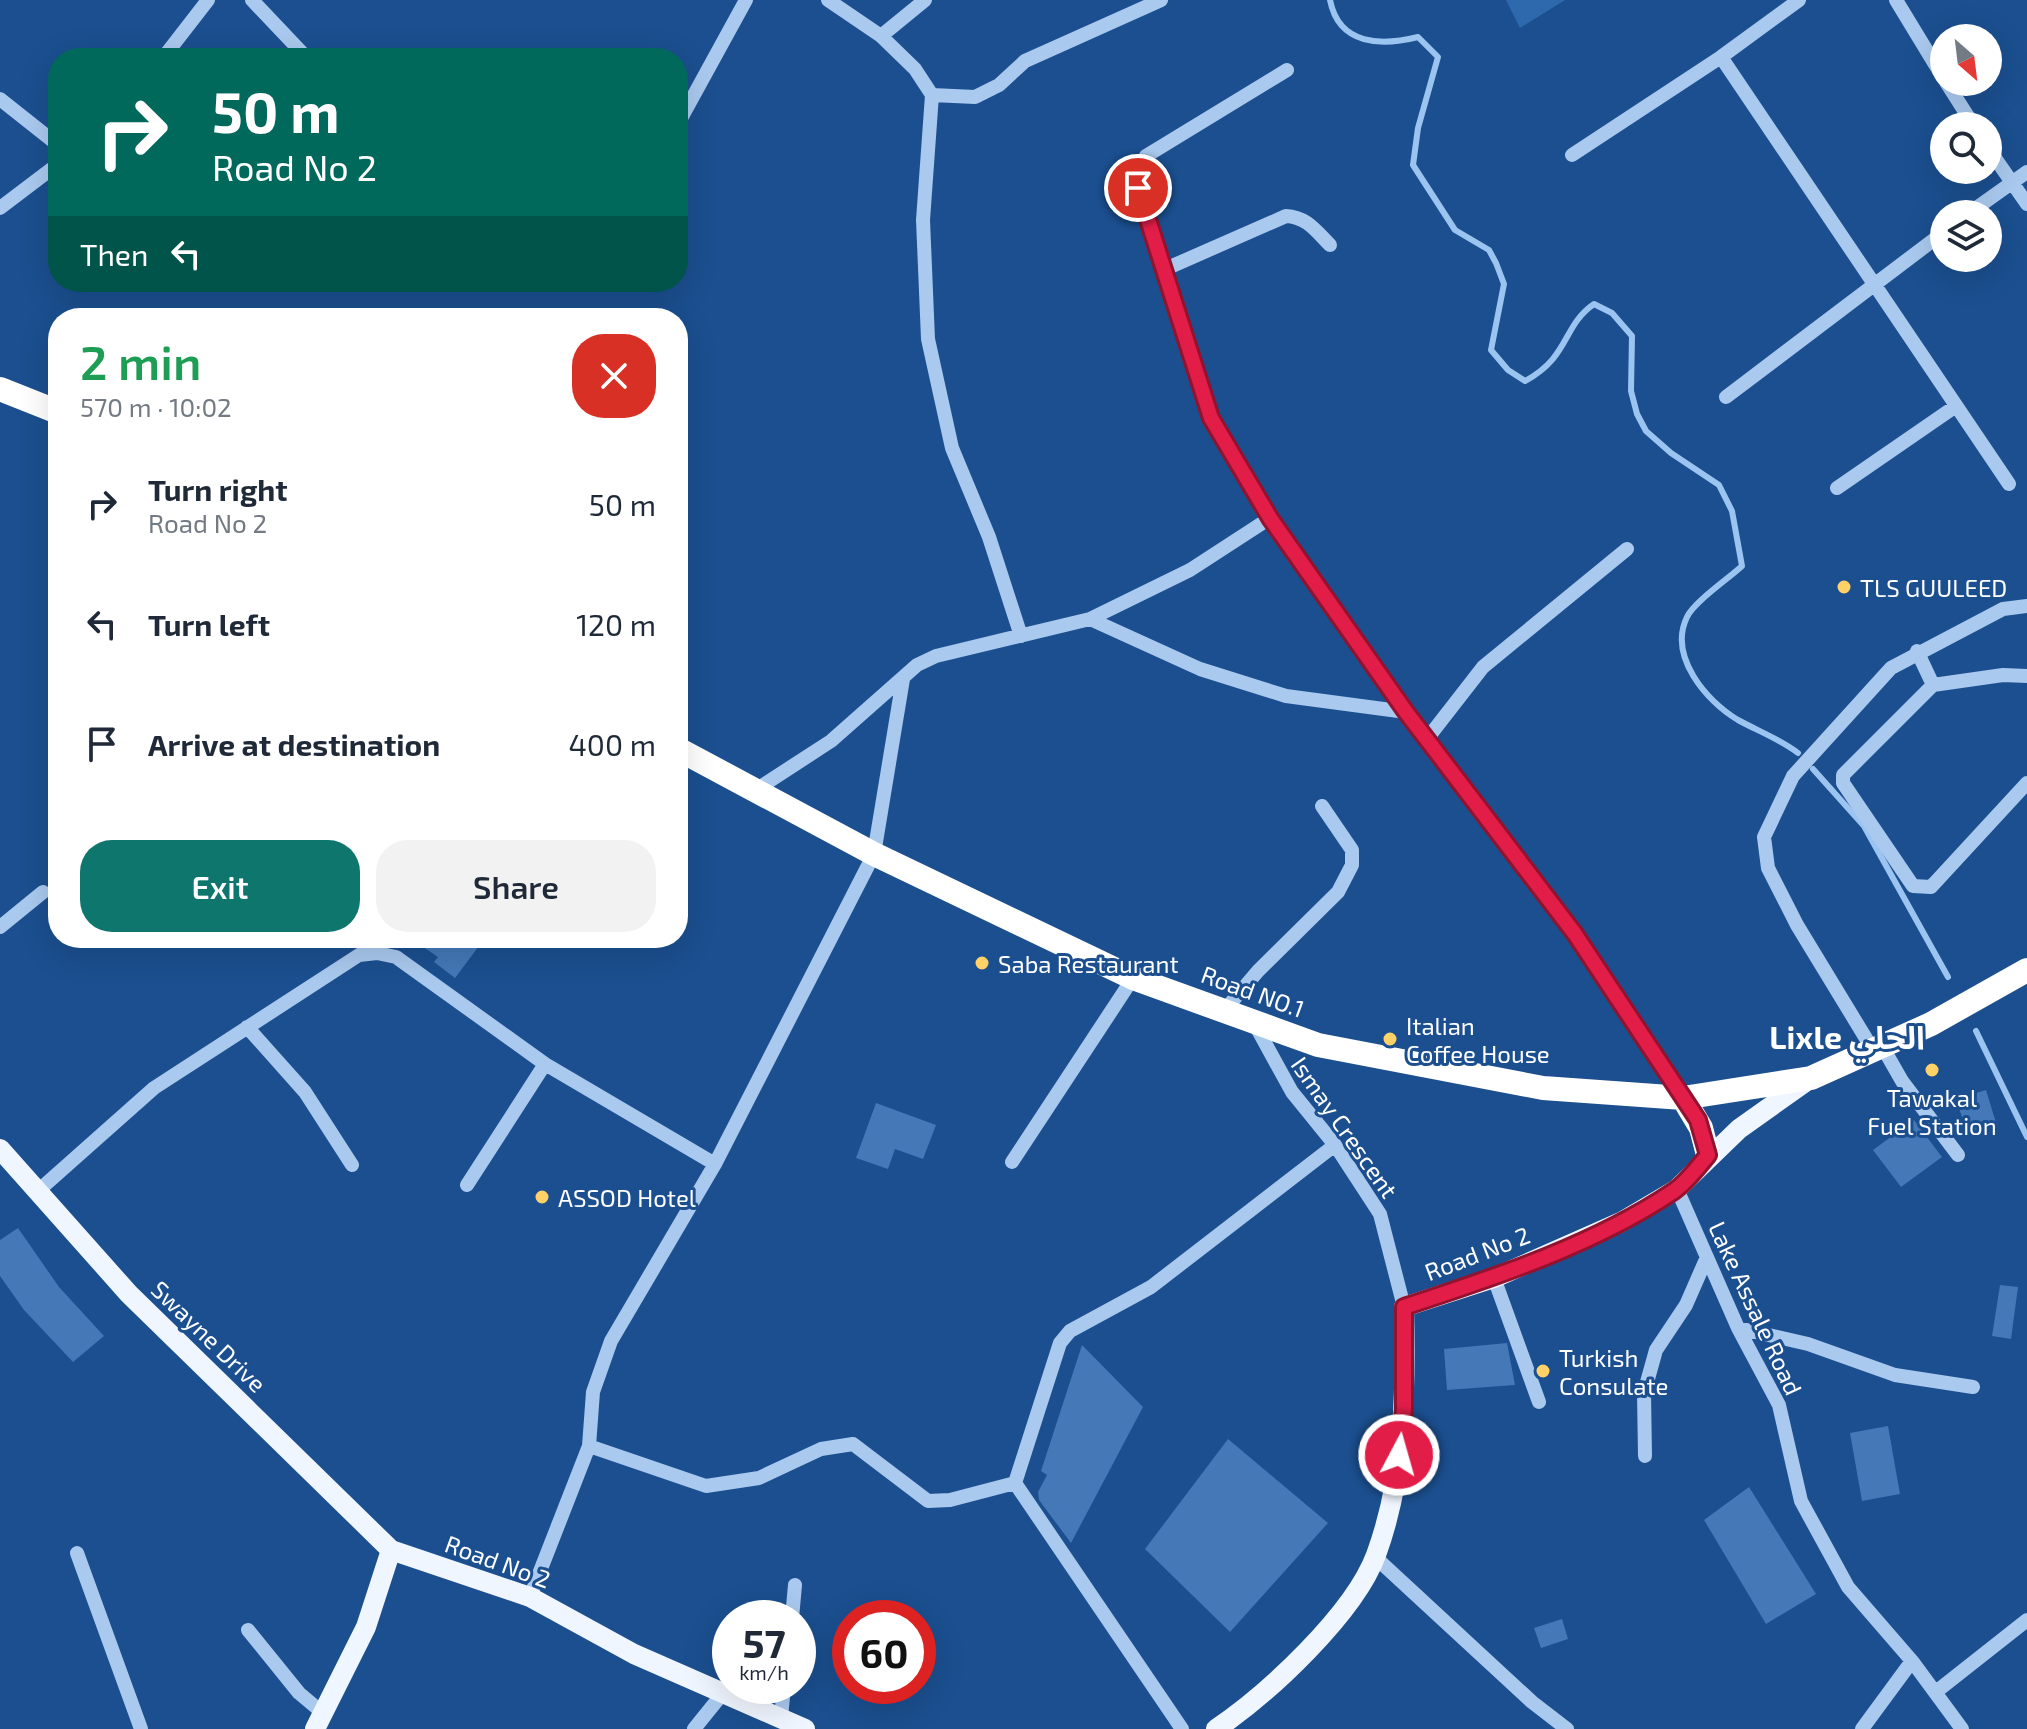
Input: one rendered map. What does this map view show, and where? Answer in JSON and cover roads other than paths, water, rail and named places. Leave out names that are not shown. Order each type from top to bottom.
[{"type":"highway","points":[[0,389],[48,408]]},
{"type":"highway","name":"Road NO.1","points":[[688,755],[874,854],[1133,978],[1318,1045],[1543,1088],[1683,1098],[1811,1078],[1931,1024],[2027,970]]},
{"type":"highway","points":[[1683,1098],[1701,1128],[1708,1155]]},
{"type":"main road","name":"Road No 2","points":[[1216,1729],[1237,1715],[1328,1631],[1375,1557],[1397,1477],[1404,1409],[1404,1307],[1494,1278],[1621,1222],[1677,1189],[1708,1155],[1774,1101],[1811,1078]]},
{"type":"main road","name":"Swayne Drive","points":[[0,1149],[129,1294],[391,1550]]},
{"type":"main road","name":"Road No 2","points":[[391,1550],[530,1597],[634,1654],[712,1688]]},
{"type":"main road","points":[[320,1722],[366,1627],[391,1550]]},
{"type":"main road","name":"Road No 2","points":[[749,1704],[805,1729]]},
{"type":"street","points":[[171,48],[208,0]]},
{"type":"street","points":[[252,0],[298,48]]},
{"type":"street","points":[[688,106],[746,0]]},
{"type":"street","points":[[828,0],[881,36],[915,69],[932,95],[923,220],[928,339],[952,448],[989,537],[1021,636]]},
{"type":"street","points":[[881,36],[925,0]]},
{"type":"street","points":[[932,95],[975,97],[999,85],[1025,61],[1161,0]]},
{"type":"street","points":[[1572,155],[1721,57],[1799,0]]},
{"type":"street","points":[[1896,0],[1930,56]]},
{"type":"street","points":[[1721,57],[2009,484]]},
{"type":"street","points":[[1287,70],[1146,156],[1138,170],[1138,188],[1211,418],[1270,518],[1406,712],[1575,934],[1683,1098]]},
{"type":"street","points":[[0,99],[48,137]]},
{"type":"street","points":[[2002,170],[2027,204]]},
{"type":"street","points":[[3,202],[48,171]]},
{"type":"street","points":[[1987,200],[2027,172]]},
{"type":"street","points":[[1163,270],[1286,216],[1299,217],[1330,245]]},
{"type":"street","points":[[1726,397],[1930,242]]},
{"type":"street","points":[[1837,488],[1956,406]]},
{"type":"street","points":[[754,791],[831,741],[917,665],[936,656],[1090,619],[1190,570],[1270,518]]},
{"type":"street","points":[[1427,739],[1483,667],[1627,549]]},
{"type":"street","points":[[1958,1155],[1878,1048],[1779,891],[1768,868],[1764,837],[1793,776],[1891,668],[1917,651],[2003,609],[2027,606]]},
{"type":"street","points":[[1090,619],[1200,669],[1286,696],[1406,712]]},
{"type":"street","points":[[1917,651],[1933,685]]},
{"type":"street","points":[[2027,676],[2003,675],[1933,685],[1843,775],[1843,783],[1913,886],[1931,887],[2027,783]]},
{"type":"street","points":[[530,1597],[589,1446],[593,1392],[611,1341],[715,1164],[874,854],[903,679]]},
{"type":"street","points":[[1224,1011],[1338,892],[1352,865],[1352,850],[1322,806]]},
{"type":"street","points":[[0,927],[43,892]]},
{"type":"street","points":[[38,1191],[154,1088],[359,955],[377,953],[396,957],[545,1064],[715,1164]]},
{"type":"street","points":[[1012,1162],[1133,978]]},
{"type":"street","name":"Ismay Crescent","points":[[1253,1021],[1292,1092],[1335,1145],[1380,1214],[1404,1307]]},
{"type":"street","points":[[247,1027],[305,1092],[352,1165]]},
{"type":"street","points":[[467,1185],[545,1064]]},
{"type":"street","points":[[589,1446],[706,1486],[759,1478],[821,1449],[853,1444],[928,1501],[950,1500],[1015,1483],[1023,1468],[1060,1343],[1070,1331],[1151,1287],[1335,1145]]},
{"type":"street","name":"Lake Assale Road","points":[[1677,1189],[1738,1328],[1779,1405],[1801,1501],[1848,1587],[1937,1691],[1962,1729]]},
{"type":"street","points":[[1645,1456],[1644,1393],[1656,1350],[1686,1305],[1707,1257]]},
{"type":"street","points":[[1494,1278],[1539,1402]]},
{"type":"street","points":[[1738,1328],[1808,1344],[1895,1375],[1973,1387]]},
{"type":"street","points":[[1015,1483],[1182,1729]]},
{"type":"street","points":[[77,1553],[141,1729]]},
{"type":"street","points":[[1375,1557],[1532,1702],[1567,1729]]},
{"type":"street","points":[[794,1600],[795,1585]]},
{"type":"street","points":[[1937,1691],[2027,1620]]},
{"type":"street","points":[[248,1630],[320,1722]]},
{"type":"street","points":[[1862,1729],[1912,1661]]},
{"type":"street","points":[[694,1729],[714,1704]]},
{"type":"street","points":[[781,1718],[782,1704]]},
{"type":"waterway","points":[[1330,0],[1342,26],[1352,34],[1377,41],[1418,37],[1438,57],[1418,128],[1413,165],[1455,230],[1489,250],[1496,263],[1504,284],[1491,350],[1508,370],[1525,381],[1540,372],[1558,352],[1576,322],[1594,304],[1612,313],[1632,336],[1631,391],[1637,414],[1646,431],[1671,453],[1719,485],[1732,511],[1742,566],[1687,617],[1682,632],[1686,662],[1703,689],[1726,712],[1798,753]]},
{"type":"waterway","points":[[1813,769],[1864,826],[1948,977]]},
{"type":"waterway","points":[[1976,1031],[2027,1137]]},
{"type":"place","name":"TLS GUULEED","points":[[1844,587]]},
{"type":"place","name":"Saba Restaurant","points":[[982,963]]},
{"type":"place","name":"Italian Coffee House","points":[[1390,1039]]},
{"type":"place","name":"Tawakal Fuel Station","points":[[1932,1070]]},
{"type":"place","name":"ASSOD Hotel","points":[[542,1197]]},
{"type":"place","name":"Turkish Consulate","points":[[1543,1371]]},
{"type":"district","name":"Lixle الحلي","points":[[1847,1036]]}]
